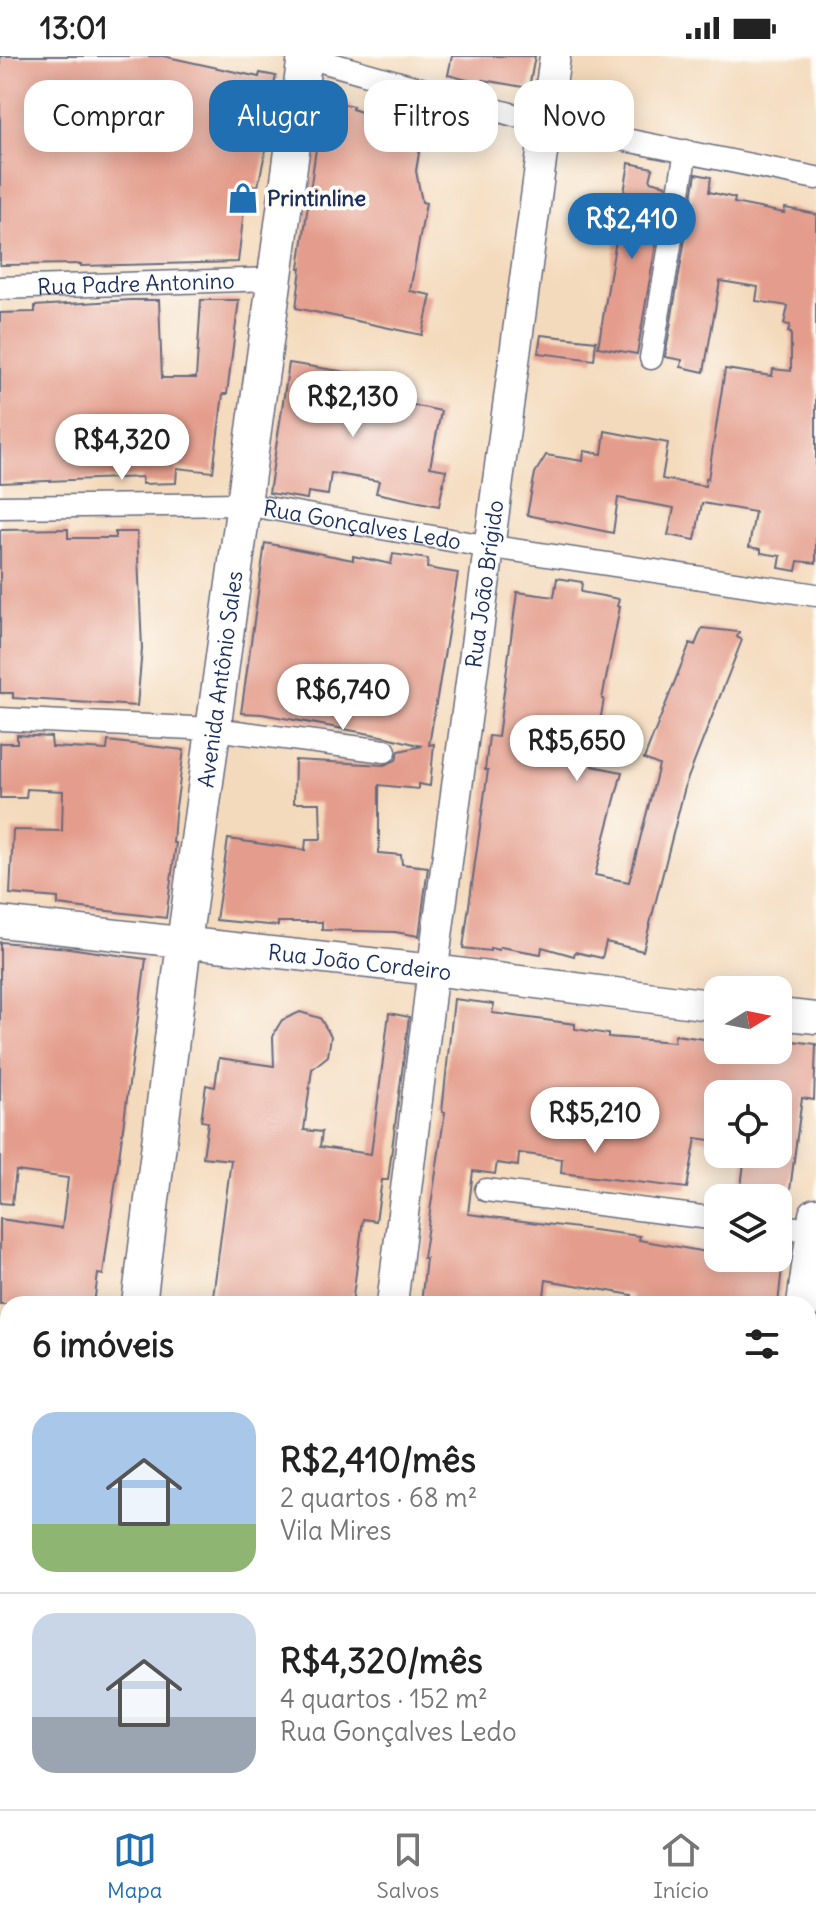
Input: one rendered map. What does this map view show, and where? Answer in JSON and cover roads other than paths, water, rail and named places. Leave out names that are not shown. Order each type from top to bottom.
[{"type":"main road","name":"Avenida Antônio Sales","points":[[140,1296],[184,943],[305,56]]},
{"type":"main road","points":[[805,1296],[815,1223]]},
{"type":"street","points":[[305,56],[514,115]]},
{"type":"street","name":"Rua João Brígido","points":[[552,80],[555,56]]},
{"type":"street","points":[[634,141],[816,178]]},
{"type":"street","points":[[651,358],[686,151]]},
{"type":"street","name":"Rua João Brígido","points":[[393,1296],[433,970],[542,152]]},
{"type":"street","name":"Rua Padre Antonino","points":[[0,288],[274,279]]},
{"type":"street","name":"Rua Gonçalves Ledo","points":[[0,507],[244,504],[489,547],[816,595]]},
{"type":"street","points":[[0,719],[214,729],[385,751]]},
{"type":"street","name":"Rua João Cordeiro","points":[[0,922],[433,970],[704,1004]]},
{"type":"street","points":[[792,1015],[816,1018]]},
{"type":"street","points":[[486,1190],[704,1217]]},
{"type":"street","points":[[792,1225],[815,1223]]},
{"type":"place","name":"Printinline","points":[[243,198]]}]
